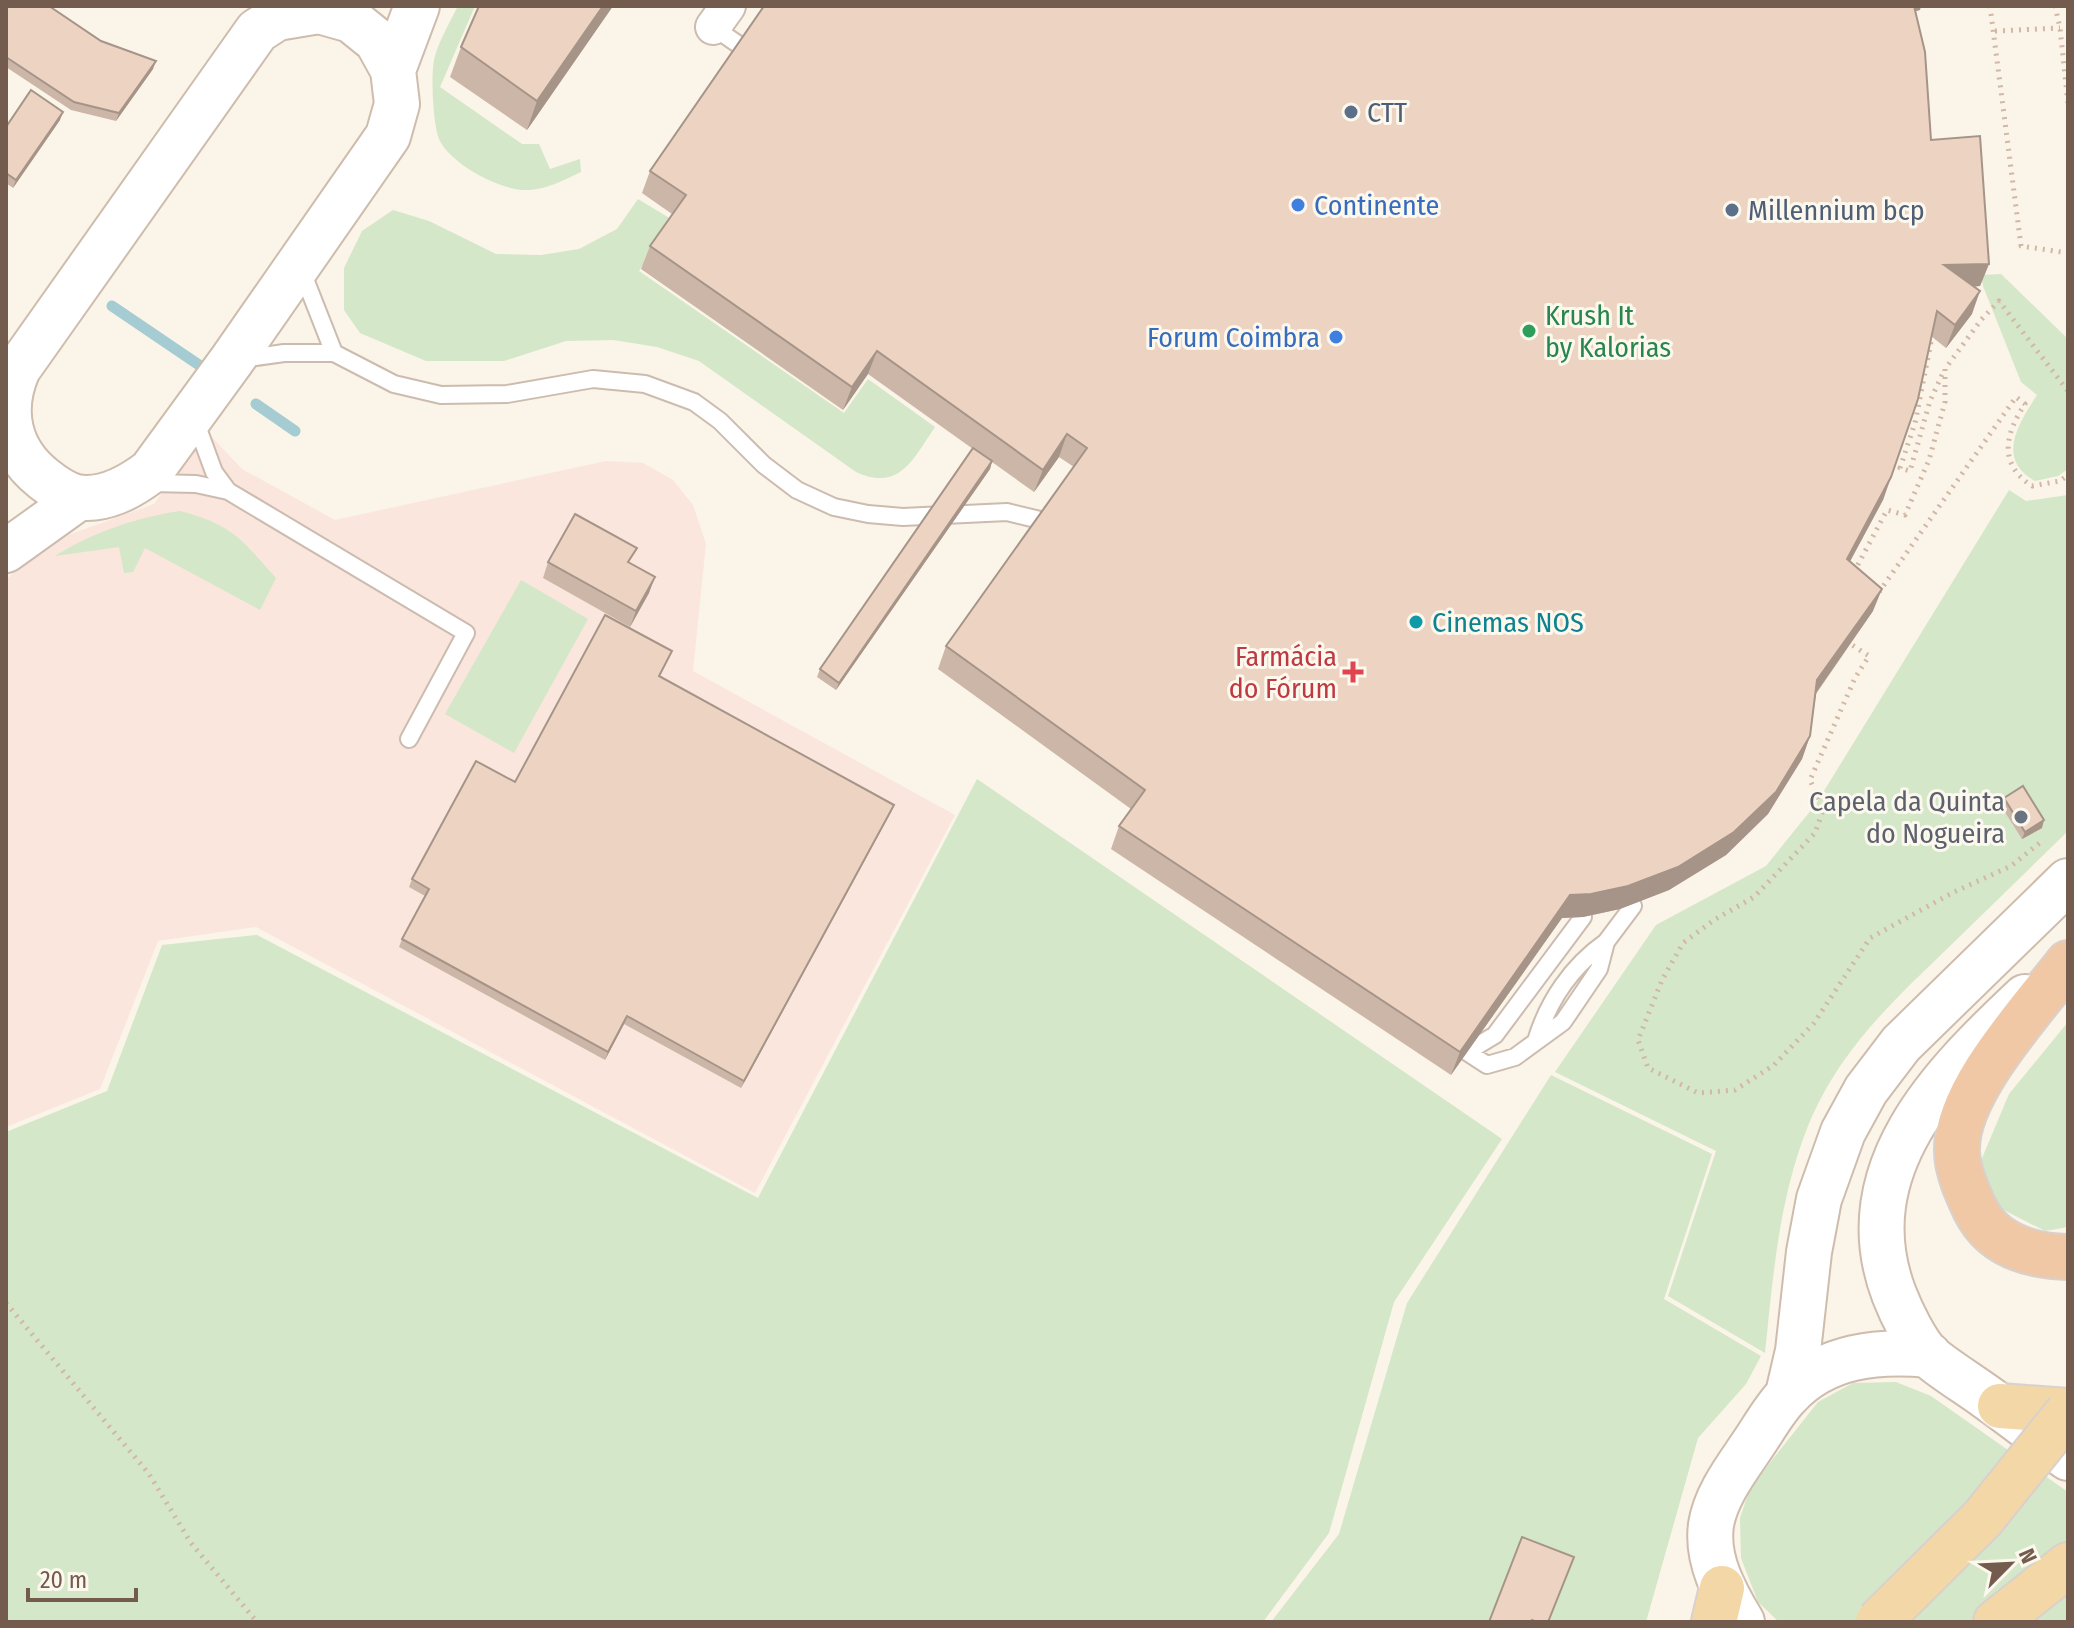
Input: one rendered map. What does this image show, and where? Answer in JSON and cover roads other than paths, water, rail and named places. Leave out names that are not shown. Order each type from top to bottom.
[{"type":"highway","points":[[2068,960],[1978,1082],[1960,1119],[1957,1152],[1966,1190],[1979,1218],[2005,1244],[2039,1256],[2068,1257]]},
{"type":"main road","points":[[393,70],[417,6]]},
{"type":"main road","points":[[304,9],[351,20],[377,41],[393,70],[397,104],[388,136],[151,471],[116,493],[80,498],[65,494],[33,471],[16,450],[7,425],[11,385],[18,369],[257,31],[277,18],[304,9]]},
{"type":"main road","points":[[1788,1394],[1798,1351],[1809,1252],[1819,1199],[1843,1132],[1866,1090],[1901,1044],[2068,881]]},
{"type":"main road","points":[[2068,960],[1969,1050],[1925,1104],[1902,1142],[1884,1195],[1881,1237],[1885,1270],[1901,1310],[1929,1355],[2068,1458]]},
{"type":"main road","points":[[1726,1611],[1714,1558],[1711,1525],[1728,1480],[1788,1394],[1824,1368],[1861,1355],[1893,1351],[1929,1355]]},
{"type":"main road","points":[[2000,1406],[2068,1412]]},
{"type":"main road","points":[[1878,1622],[1983,1518],[2068,1412]]},
{"type":"main road","points":[[1996,1622],[2068,1565]]},
{"type":"street","points":[[6,551],[80,498]]},
{"type":"lane","points":[[720,17],[773,69]]},
{"type":"lane","points":[[300,263],[334,353]]},
{"type":"lane","points":[[232,360],[284,353],[334,353],[394,384],[441,395],[507,394],[593,379],[645,384],[694,402],[720,421],[764,465],[797,490],[834,507],[903,517],[1007,512],[1044,521]]},
{"type":"lane","points":[[194,413],[198,433],[214,472],[228,491]]},
{"type":"lane","points":[[133,485],[172,482],[228,491],[466,633],[409,739]]},
{"type":"lane","points":[[1583,917],[1495,1035],[1467,1052],[1487,1065],[1515,1057],[1563,1022],[1599,969],[1606,942],[1633,906]]},
{"type":"waterway","points":[[112,306],[202,367]]},
{"type":"waterway","points":[[256,404],[295,431]]},
{"type":"place","name":"CTT","points":[[1351,112]]},
{"type":"place","name":"Continente","points":[[1298,205]]},
{"type":"place","name":"Millennium bcp","points":[[1732,210]]},
{"type":"place","name":"Krush It by Kalorias","points":[[1529,331]]},
{"type":"place","name":"Forum Coimbra","points":[[1336,337]]},
{"type":"place","name":"Cinemas NOS","points":[[1416,622]]},
{"type":"place","name":"Farmácia do Fórum","points":[[1353,672]]},
{"type":"place","name":"Capela da Quinta do Nogueira","points":[[2021,817]]}]
